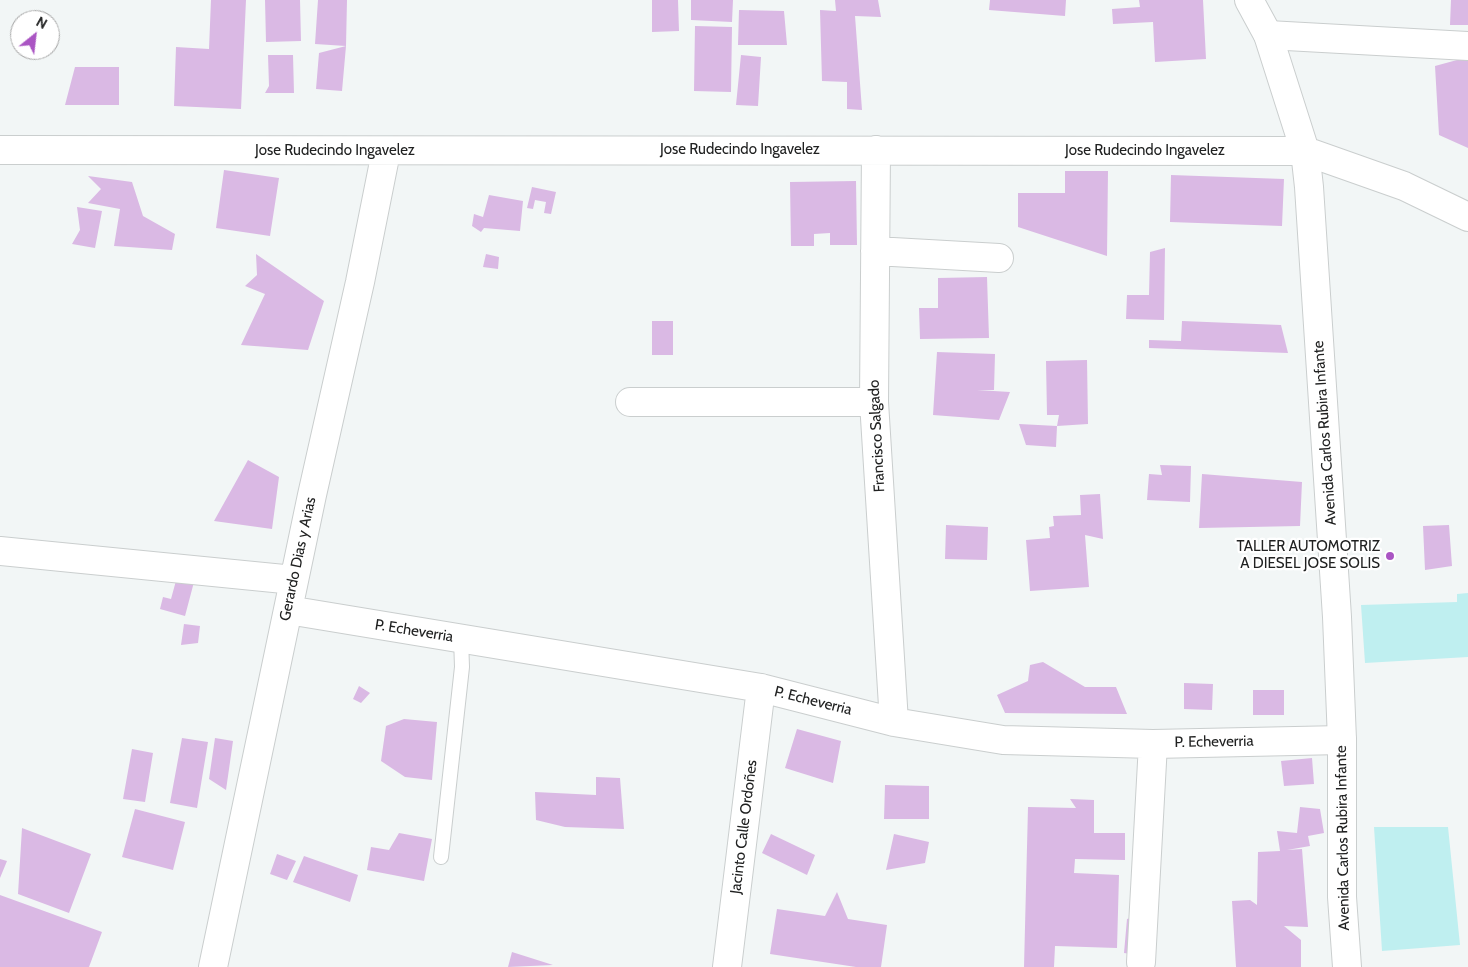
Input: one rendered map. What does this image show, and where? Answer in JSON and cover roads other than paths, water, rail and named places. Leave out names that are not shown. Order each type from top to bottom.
[{"type":"street","name":"Avenida Carlos Rubira Infante","points":[[1249,0],[1268,35],[1305,151],[1309,187],[1336,597],[1342,740],[1342,897],[1347,967]]},
{"type":"street","points":[[1268,35],[1468,46]]},
{"type":"street","name":"Jose Rudecindo Ingavelez","points":[[0,150],[386,152],[1305,151],[1404,186],[1468,216]]},
{"type":"street","name":"Francisco Salgado","points":[[876,150],[874,402],[894,722]]},
{"type":"street","name":"Gerardo Dias y Arias","points":[[213,967],[294,580],[360,282],[386,152]]},
{"type":"street","points":[[876,251],[998,258]]},
{"type":"street","points":[[630,402],[874,402]]},
{"type":"street","points":[[0,550],[294,580]]},
{"type":"street","name":"P. Echeverria","points":[[288,610],[761,688],[894,722],[1003,740],[1154,744],[1342,740]]},
{"type":"street","name":"Jacinto Calle Ordoñes","points":[[728,967],[761,688]]},
{"type":"street","points":[[1141,962],[1154,744]]},
{"type":"lane","points":[[441,857],[462,667],[461,638]]},
{"type":"place","name":"TALLER AUTOMOTRIZ A DIESEL JOSE SOLIS","points":[[1390,556]]}]
